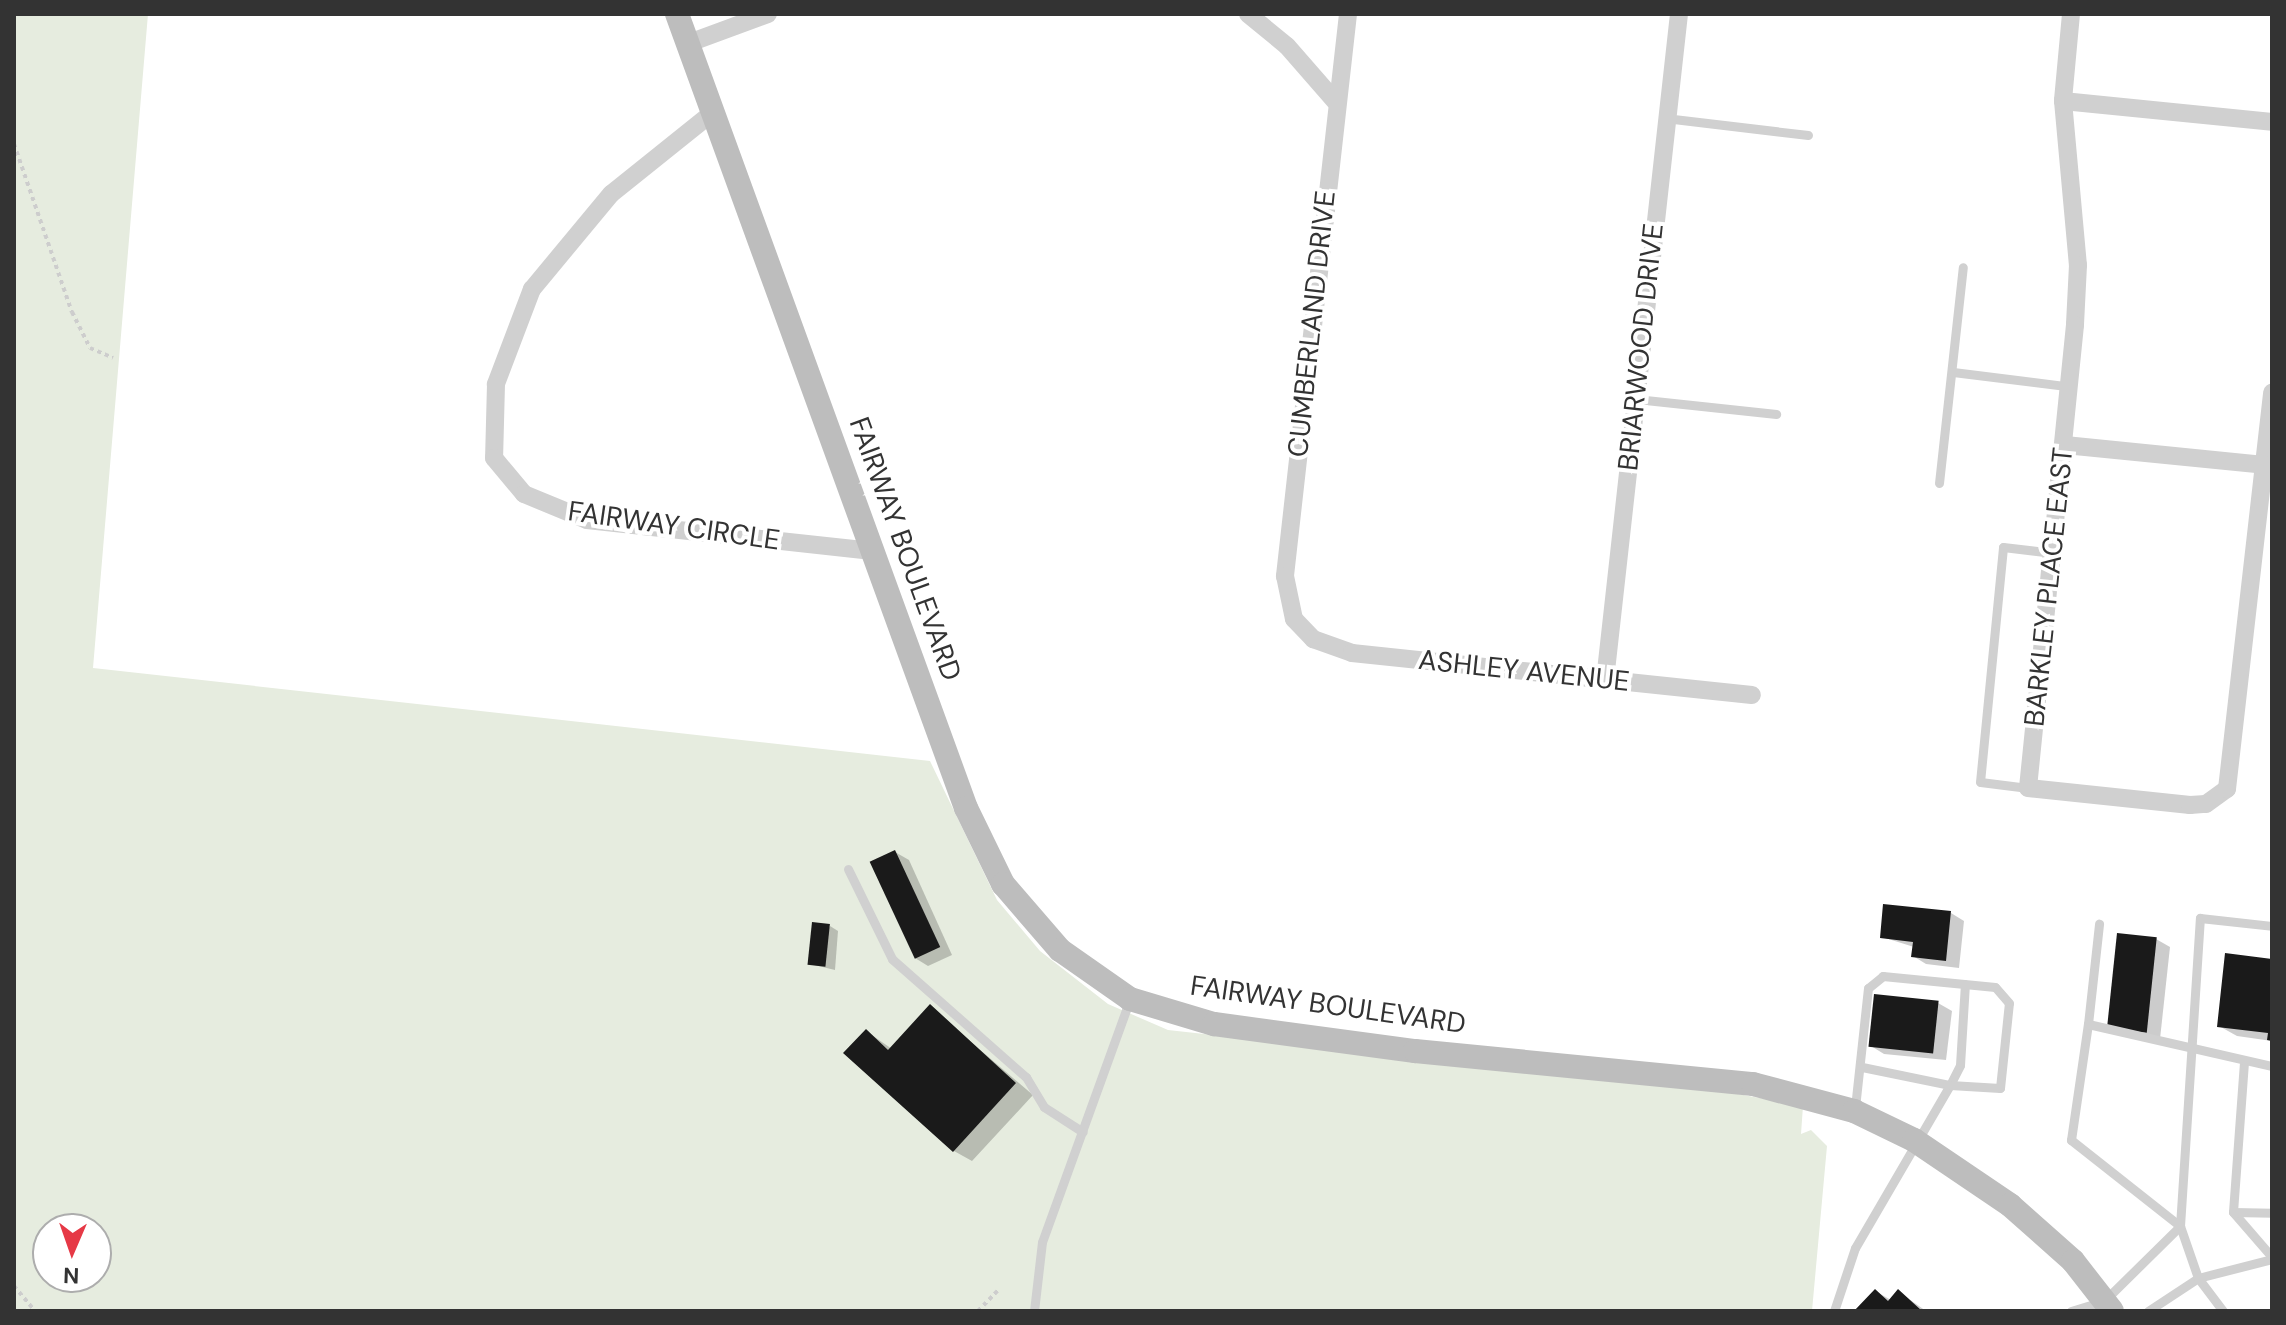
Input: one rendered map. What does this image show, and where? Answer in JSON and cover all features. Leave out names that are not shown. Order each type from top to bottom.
[{"type":"street","name":"FAIRWAY BOULEVARD","points":[[677,14],[963,800],[1003,884],[1060,950],[1130,999],[1214,1024],[1303,1038],[1739,1082],[1854,1111],[1914,1140],[2010,1205],[2073,1261],[2108,1306]]},
{"type":"street","points":[[689,43],[768,14]]},
{"type":"street","points":[[1248,14],[1287,46],[1335,101]]},
{"type":"street","name":"CUMBERLAND DRIVE","points":[[1302,631],[1288,605],[1285,576],[1335,101],[1348,14]]},
{"type":"street","name":"BRIARWOOD DRIVE","points":[[1605,680],[1665,118],[1679,14]]},
{"type":"street","name":"BARKLEY PLACE EAST","points":[[2028,788],[2065,445],[2066,386],[2078,265],[2063,101],[2071,14]]},
{"type":"street","points":[[2063,101],[2272,122]]},
{"type":"street","name":"FAIRWAY CIRCLE","points":[[712,113],[611,194],[532,289],[496,384],[494,458],[524,494],[587,520],[872,551]]},
{"type":"street","points":[[2028,788],[2190,805],[2220,798],[2231,779],[2272,393]]},
{"type":"street","points":[[2065,445],[2264,465]]},
{"type":"street","name":"ASHLEY AVENUE","points":[[1302,631],[1325,646],[1352,653],[1752,695]]},
{"type":"lane","points":[[1665,118],[1808,135]]},
{"type":"lane","points":[[1939,483],[1963,267]]},
{"type":"lane","points":[[1953,372],[2066,386]]},
{"type":"lane","points":[[1636,399],[1776,414]]},
{"type":"lane","points":[[2028,788],[1980,782],[2003,547],[2053,553]]},
{"type":"lane","points":[[848,869],[892,959],[1026,1077],[1044,1107],[1083,1132]]},
{"type":"lane","points":[[2223,1311],[2198,1278],[2180,1226],[2200,918],[2272,926]]},
{"type":"lane","points":[[2099,924],[2071,1140],[2180,1226]]},
{"type":"lane","points":[[1854,1111],[1862,1067],[1868,988],[1883,976],[1995,987],[2009,1003],[2000,1088],[1950,1085],[1862,1067]]},
{"type":"lane","points":[[1834,1311],[1855,1248],[1914,1140],[1960,1065],[1965,984]]},
{"type":"lane","points":[[1034,1311],[1042,1242],[1130,999]]},
{"type":"lane","points":[[2088,1024],[2191,1050],[2272,1066]]},
{"type":"lane","points":[[2148,1311],[2198,1278],[2272,1258],[2233,1212],[2244,1062]]},
{"type":"lane","points":[[2233,1212],[2272,1213]]},
{"type":"lane","points":[[2071,1311],[2108,1306],[2180,1226]]},
{"type":"path","points":[[14,144],[72,312],[90,348],[113,358]]},
{"type":"path","points":[[14,1286],[35,1311]]},
{"type":"path","points":[[978,1311],[998,1290]]},
{"type":"shaded area","points":[[14,14],[148,14],[93,668],[930,761],[997,900],[1040,951],[1108,1004],[1168,1030],[1716,1090],[1803,1106],[1801,1134],[1811,1130],[1827,1146],[1812,1311],[14,1311]]},
{"type":"building","points":[[895,850],[940,947],[915,959],[870,862]]},
{"type":"building","points":[[1883,904],[1951,911],[1946,961],[1911,957],[1913,942],[1880,938]]},
{"type":"building","points":[[812,922],[830,924],[825,967],[808,965]]},
{"type":"building","points":[[2117,933],[2157,937],[2147,1033],[2107,1028]]},
{"type":"building","points":[[2225,953],[2272,959],[2272,1041],[2267,1040],[2268,1033],[2217,1027]]},
{"type":"building","points":[[1874,994],[1939,1001],[1933,1054],[1868,1047]]},
{"type":"building","points":[[930,1004],[1016,1083],[953,1152],[843,1053],[866,1029],[888,1050]]},
{"type":"building","points":[[1875,1289],[1888,1301],[1898,1289],[1922,1311],[1854,1311]]}]
